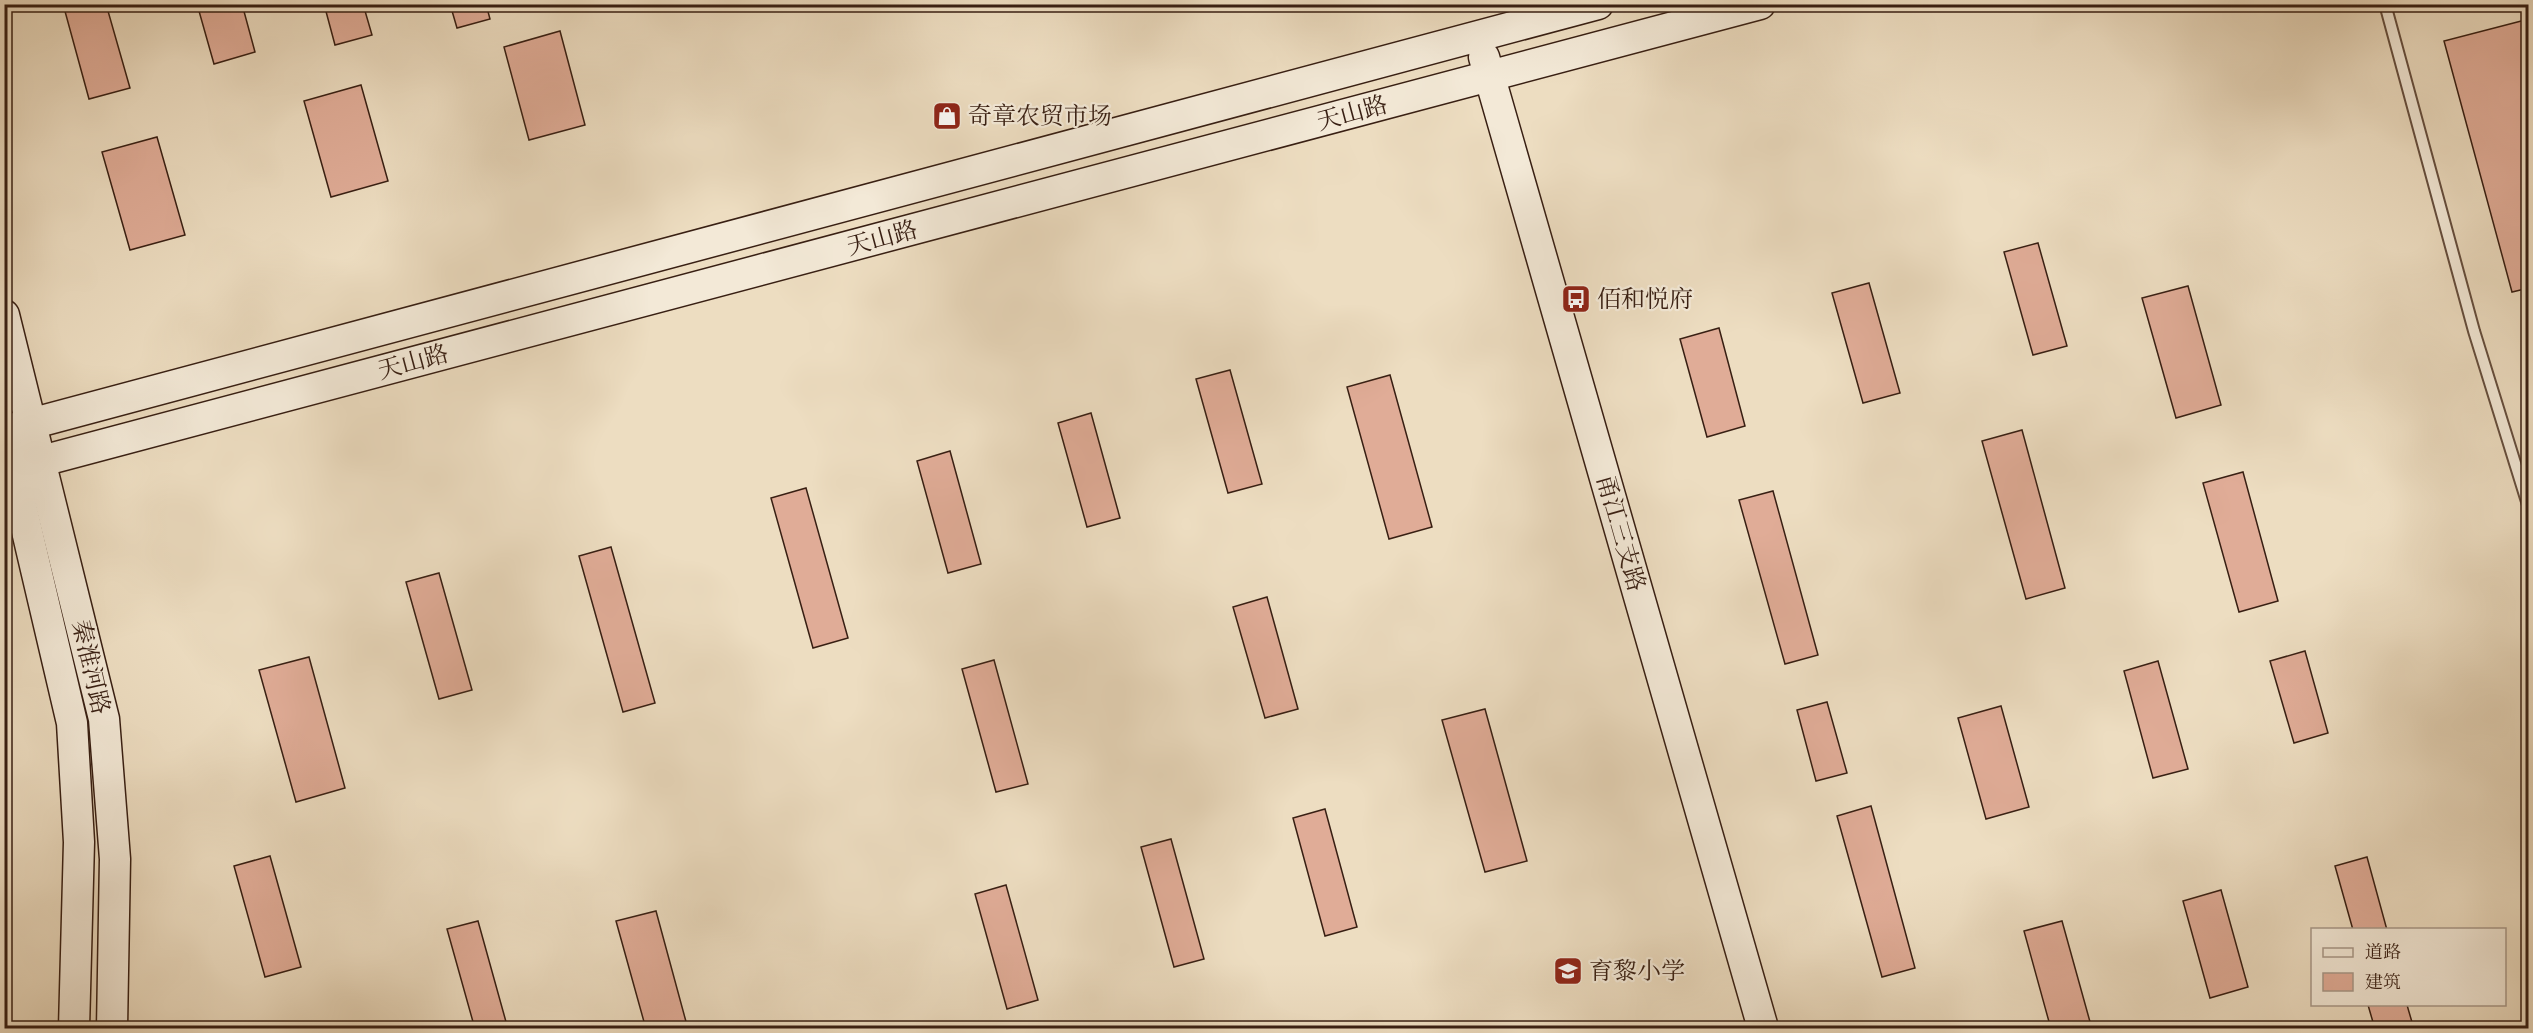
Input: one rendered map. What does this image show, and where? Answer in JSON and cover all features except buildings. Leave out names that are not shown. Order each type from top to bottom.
[{"type":"street","name":"天山路","points":[[19,428],[1598,4]]},
{"type":"street","name":"天山路","points":[[9,469],[1760,4]]},
{"type":"street","name":"甬江三支路","points":[[1479,36],[1763,1029]]},
{"type":"street","name":"秦淮河路","points":[[4,315],[19,428],[42,461],[104,719],[115,859],[112,1029]]},
{"type":"street","name":"秦淮河路","points":[[4,438],[9,469],[72,723],[79,842],[74,1029]]},
{"type":"lane","points":[[2385,4],[2474,331],[2529,505]]},
{"type":"place","name":"奇章农贸市场","points":[[947,116]]},
{"type":"place","name":"佰和悦府","points":[[1576,299]]},
{"type":"place","name":"育黎小学","points":[[1568,971]]}]
